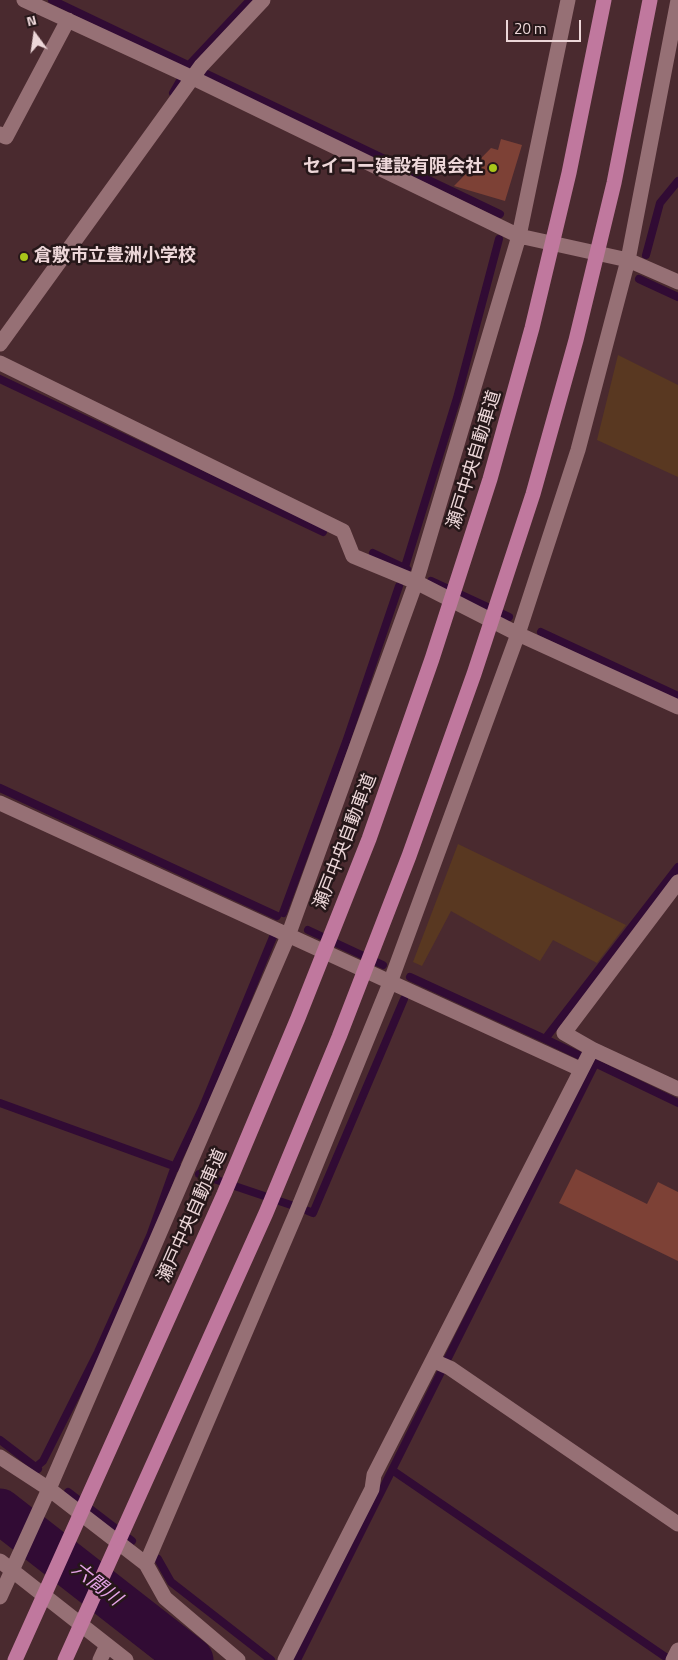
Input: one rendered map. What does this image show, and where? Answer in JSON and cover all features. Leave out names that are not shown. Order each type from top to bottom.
[{"type":"highway","name":"瀬戸中央自動車道","points":[[15,1660],[224,1194],[294,1027],[369,839],[429,668],[490,479],[532,328],[569,173],[604,0]]},
{"type":"highway","points":[[65,1660],[266,1213],[332,1055],[408,856],[474,674],[533,494],[576,340],[614,184],[650,0]]},
{"type":"street","points":[[24,0],[191,73],[519,236],[628,260],[678,282]]},
{"type":"street","points":[[0,344],[191,73],[262,0]]},
{"type":"street","points":[[0,1596],[49,1489],[288,936],[416,582],[519,236],[568,0]]},
{"type":"street","points":[[146,1564],[295,1216],[390,983],[518,634],[578,450],[628,260],[678,0]]},
{"type":"street","points":[[0,134],[6,137],[68,20]]},
{"type":"street","points":[[0,363],[343,531],[353,556],[416,582],[518,634],[678,707]]},
{"type":"street","points":[[0,803],[390,983],[586,1059],[678,1089]]},
{"type":"street","points":[[586,1059],[564,1032],[678,882]]},
{"type":"street","points":[[285,1660],[372,1489],[374,1474],[442,1364],[586,1059]]},
{"type":"street","points":[[442,1364],[678,1524]]},
{"type":"street","points":[[0,1457],[49,1489],[146,1564],[165,1598],[238,1660]]},
{"type":"street","points":[[0,1561],[126,1660]]},
{"type":"street","points":[[100,1660],[107,1645]]},
{"type":"shaded area","points":[[618,355],[678,385],[678,477],[597,440]]},
{"type":"shaded area","points":[[458,844],[626,925],[597,963],[553,940],[540,961],[451,911],[422,966],[413,962]]},
{"type":"shaded area","points":[[127,1590],[210,1660],[155,1660],[110,1624]]},
{"type":"building","name":"セイコー建設有限会社","points":[[501,139],[522,145],[505,201],[454,186],[491,148],[498,150]]},
{"type":"building","points":[[576,1169],[647,1204],[658,1182],[678,1192],[678,1261],[559,1203]]},
{"type":"waterway","points":[[52,0],[500,214]]},
{"type":"waterway","points":[[173,93],[189,65],[250,0]]},
{"type":"waterway","points":[[646,255],[660,203],[678,181]]},
{"type":"waterway","points":[[404,570],[457,398],[499,239]]},
{"type":"waterway","points":[[639,279],[678,297]]},
{"type":"waterway","points":[[0,379],[323,532]]},
{"type":"waterway","points":[[373,553],[407,569]]},
{"type":"waterway","points":[[431,581],[509,617]]},
{"type":"waterway","points":[[283,913],[346,742],[399,586]]},
{"type":"waterway","points":[[541,632],[678,696]]},
{"type":"waterway","points":[[0,788],[277,916]]},
{"type":"waterway","points":[[545,1039],[678,867]]},
{"type":"waterway","points":[[308,930],[383,965]]},
{"type":"waterway","points":[[36,1467],[43,1461],[98,1352],[150,1236],[175,1166],[202,1109],[273,937]]},
{"type":"waterway","points":[[410,977],[678,1103]]},
{"type":"waterway","points":[[308,1211],[313,1213],[404,999]]},
{"type":"waterway","points":[[297,1660],[595,1064]]},
{"type":"waterway","points":[[0,1103],[179,1168]]},
{"type":"waterway","points":[[199,1174],[291,1205]]},
{"type":"waterway","points":[[0,1440],[38,1469]]},
{"type":"waterway","points":[[392,1470],[670,1660]]},
{"type":"waterway","points":[[68,1492],[132,1541]]},
{"type":"waterway","name":"六間川","points":[[0,1511],[191,1660]]},
{"type":"waterway","points":[[158,1559],[171,1582],[271,1660]]},
{"type":"place","name":"セイコー建設有限会社","points":[[493,168]]},
{"type":"place","name":"倉敷市立豊洲小学校","points":[[24,257]]}]
